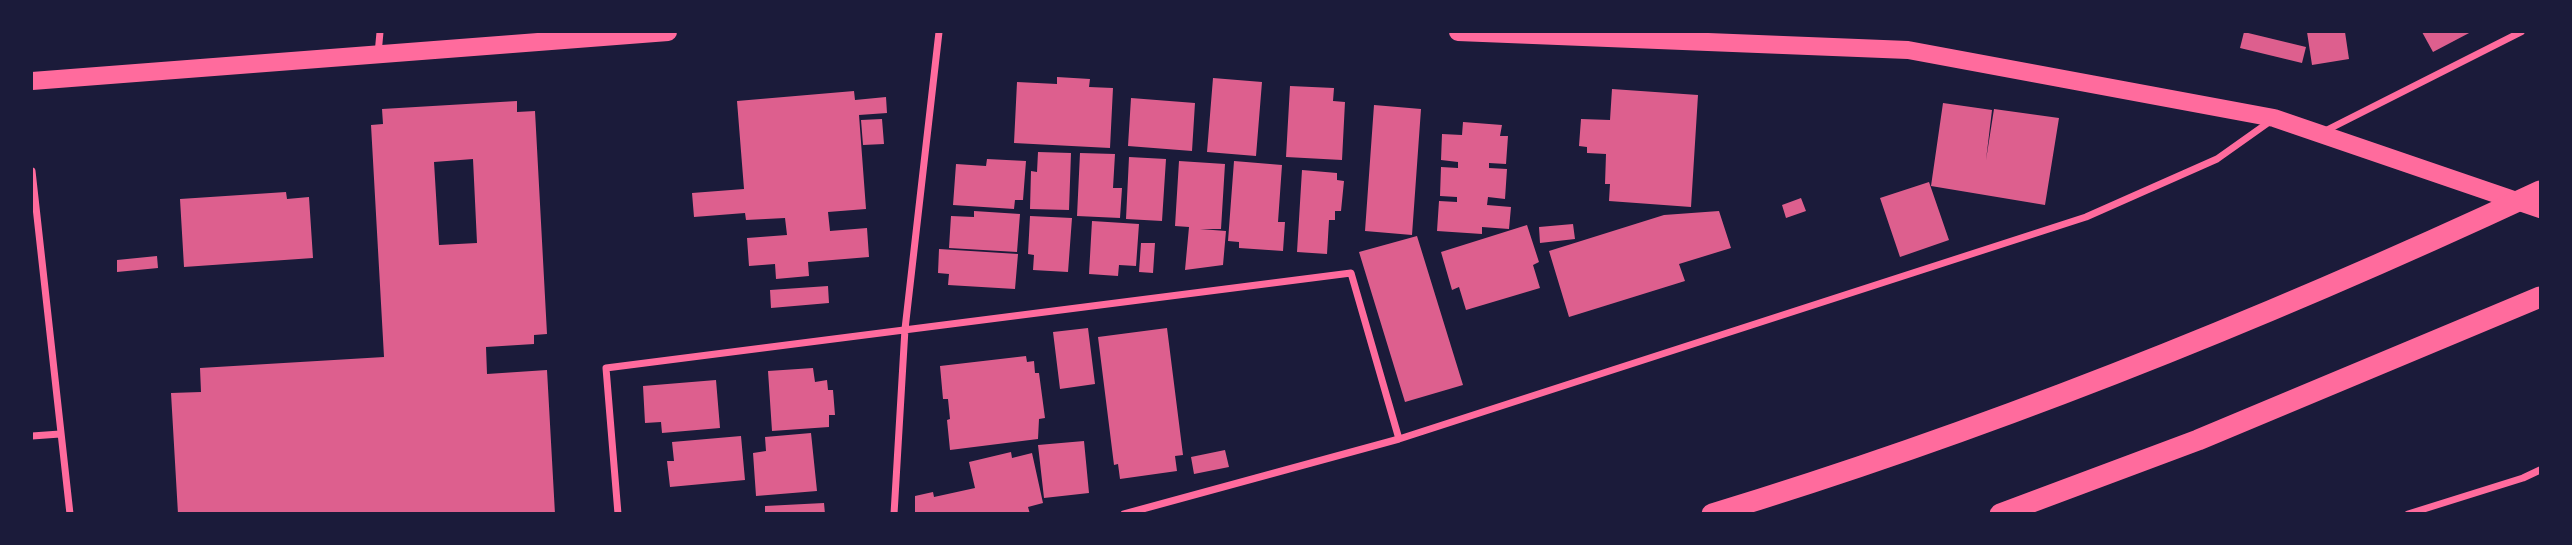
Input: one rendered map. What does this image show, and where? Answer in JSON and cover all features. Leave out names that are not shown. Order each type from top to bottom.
[{"type":"highway","points":[[1712,513],[1838,475],[2166,354],[2455,231],[2540,191]]},
{"type":"highway","points":[[2000,513],[2199,440],[2540,297]]},
{"type":"main road","points":[[32,80],[668,32]]},
{"type":"main road","points":[[1458,32],[1908,50],[2274,118],[2540,209]]},
{"type":"street","points":[[378,54],[380,32]]},
{"type":"street","points":[[894,513],[905,329],[939,32]]},
{"type":"street","points":[[2322,133],[2521,32]]},
{"type":"street","points":[[1124,513],[1399,439],[2086,217],[2217,159],[2274,118]]},
{"type":"street","points":[[32,172],[70,513]]},
{"type":"street","points":[[618,513],[606,368],[1351,273],[1399,439]]},
{"type":"street","points":[[32,436],[60,434]]},
{"type":"street","points":[[2408,513],[2523,478],[2540,470]]},
{"type":"building","points":[[2244,32],[2306,47],[2302,63],[2240,48]]},
{"type":"building","points":[[2307,32],[2345,32],[2349,59],[2312,65]]},
{"type":"building","points":[[2422,32],[2471,32],[2433,52]]},
{"type":"building","points":[[1057,77],[1090,79],[1089,87],[1113,88],[1110,148],[1014,143],[1017,82],[1057,84]]},
{"type":"building","points":[[1213,78],[1262,82],[1256,156],[1207,152]]},
{"type":"building","points":[[1290,86],[1334,88],[1333,101],[1345,102],[1342,160],[1286,157]]},
{"type":"building","points":[[1612,89],[1698,95],[1691,207],[1609,201],[1610,184],[1605,184],[1606,154],[1587,153],[1587,147],[1579,146],[1581,119],[1610,120]]},
{"type":"building","points":[[854,91],[855,100],[886,97],[887,113],[859,115],[866,209],[828,212],[830,231],[867,228],[869,257],[808,262],[809,276],[776,279],[775,264],[749,266],[747,238],[787,235],[785,218],[746,220],[745,213],[694,217],[692,193],[744,189],[737,101]]},
{"type":"building","points":[[1131,98],[1195,103],[1192,151],[1128,146]]},
{"type":"building","points":[[517,101],[517,112],[535,111],[547,334],[534,335],[534,344],[486,347],[487,374],[547,370],[555,514],[178,514],[171,393],[201,392],[200,368],[384,357],[371,125],[383,124],[382,109]],"holes":[[[473,159],[477,243],[439,245],[434,162]]]},
{"type":"building","points":[[1943,103],[1992,110],[1986,160],[1994,109],[2059,118],[2045,205],[1931,186]]},
{"type":"building","points":[[1374,105],[1421,109],[1412,235],[1365,231]]},
{"type":"building","points":[[882,119],[884,144],[863,145],[861,120]]},
{"type":"building","points":[[1463,122],[1502,125],[1500,136],[1508,136],[1506,164],[1489,163],[1489,168],[1507,169],[1505,199],[1488,197],[1487,205],[1511,207],[1509,229],[1482,227],[1482,234],[1437,231],[1439,201],[1457,202],[1457,197],[1440,196],[1441,167],[1458,168],[1458,162],[1441,160],[1442,134],[1462,135]]},
{"type":"building","points":[[1038,152],[1071,153],[1069,210],[1030,209],[1031,171],[1037,172]]},
{"type":"building","points":[[1080,153],[1115,154],[1113,188],[1122,188],[1120,218],[1077,216]]},
{"type":"building","points":[[1129,157],[1166,159],[1162,221],[1126,219]]},
{"type":"building","points":[[987,159],[1026,161],[1023,200],[1015,200],[1014,209],[953,205],[956,164],[986,166]]},
{"type":"building","points":[[1179,161],[1225,164],[1221,229],[1200,229],[1226,231],[1223,265],[1185,270],[1189,227],[1175,226]]},
{"type":"building","points":[[1234,161],[1282,165],[1278,222],[1285,222],[1283,251],[1239,248],[1239,242],[1228,241]]},
{"type":"building","points":[[1302,170],[1337,173],[1337,180],[1344,181],[1341,211],[1335,211],[1335,220],[1329,220],[1327,254],[1297,252]]},
{"type":"building","points":[[1929,182],[1949,240],[1900,257],[1880,198]]},
{"type":"building","points":[[286,192],[287,199],[309,197],[313,258],[184,267],[180,199]]},
{"type":"building","points":[[1801,198],[1806,211],[1786,218],[1782,205]]},
{"type":"building","points":[[974,211],[1020,214],[1017,252],[949,248],[951,216],[974,217]]},
{"type":"building","points":[[1719,211],[1731,248],[1679,264],[1685,281],[1569,317],[1549,251],[1664,215]]},
{"type":"building","points":[[1030,216],[1072,218],[1068,272],[1033,270],[1034,255],[1028,254]]},
{"type":"building","points":[[1092,221],[1139,224],[1136,266],[1119,265],[1118,276],[1089,274]]},
{"type":"building","points":[[1573,224],[1575,239],[1540,243],[1539,227]]},
{"type":"building","points":[[1527,225],[1539,262],[1533,265],[1540,288],[1466,310],[1459,287],[1452,290],[1441,252]]},
{"type":"building","points":[[1417,236],[1463,385],[1405,402],[1359,252]]},
{"type":"building","points":[[1141,243],[1155,243],[1153,273],[1139,272]]},
{"type":"building","points":[[939,249],[1018,254],[1015,289],[948,285],[949,274],[938,273]]},
{"type":"building","points":[[157,256],[158,268],[117,272],[117,260]]},
{"type":"building","points":[[828,286],[829,303],[771,308],[770,290]]},
{"type":"building","points":[[1088,328],[1095,384],[1060,389],[1053,332]]},
{"type":"building","points":[[1167,328],[1183,455],[1175,456],[1177,471],[1120,479],[1118,464],[1114,465],[1098,337]]},
{"type":"building","points":[[1026,356],[1027,362],[1034,361],[1035,373],[1039,373],[1045,418],[1039,419],[1038,439],[950,450],[948,399],[943,399],[940,366]]},
{"type":"building","points":[[813,368],[815,382],[827,380],[828,390],[833,390],[835,415],[829,415],[829,427],[772,431],[768,371]]},
{"type":"building","points":[[716,380],[720,428],[662,433],[661,422],[645,423],[643,386]]},
{"type":"building","points":[[811,433],[817,491],[756,496],[753,453],[766,451],[765,437]]},
{"type":"building","points":[[741,436],[745,480],[670,487],[667,461],[674,461],[672,442]]},
{"type":"building","points":[[1084,441],[1089,493],[1044,498],[1038,445]]},
{"type":"building","points":[[1225,450],[1229,467],[1194,474],[1191,457]]},
{"type":"building","points":[[1011,452],[1012,458],[1032,453],[1043,503],[1028,507],[1030,514],[915,514],[915,496],[933,492],[934,497],[975,488],[969,462]]},
{"type":"building","points":[[824,503],[825,514],[765,514],[765,506]]}]
